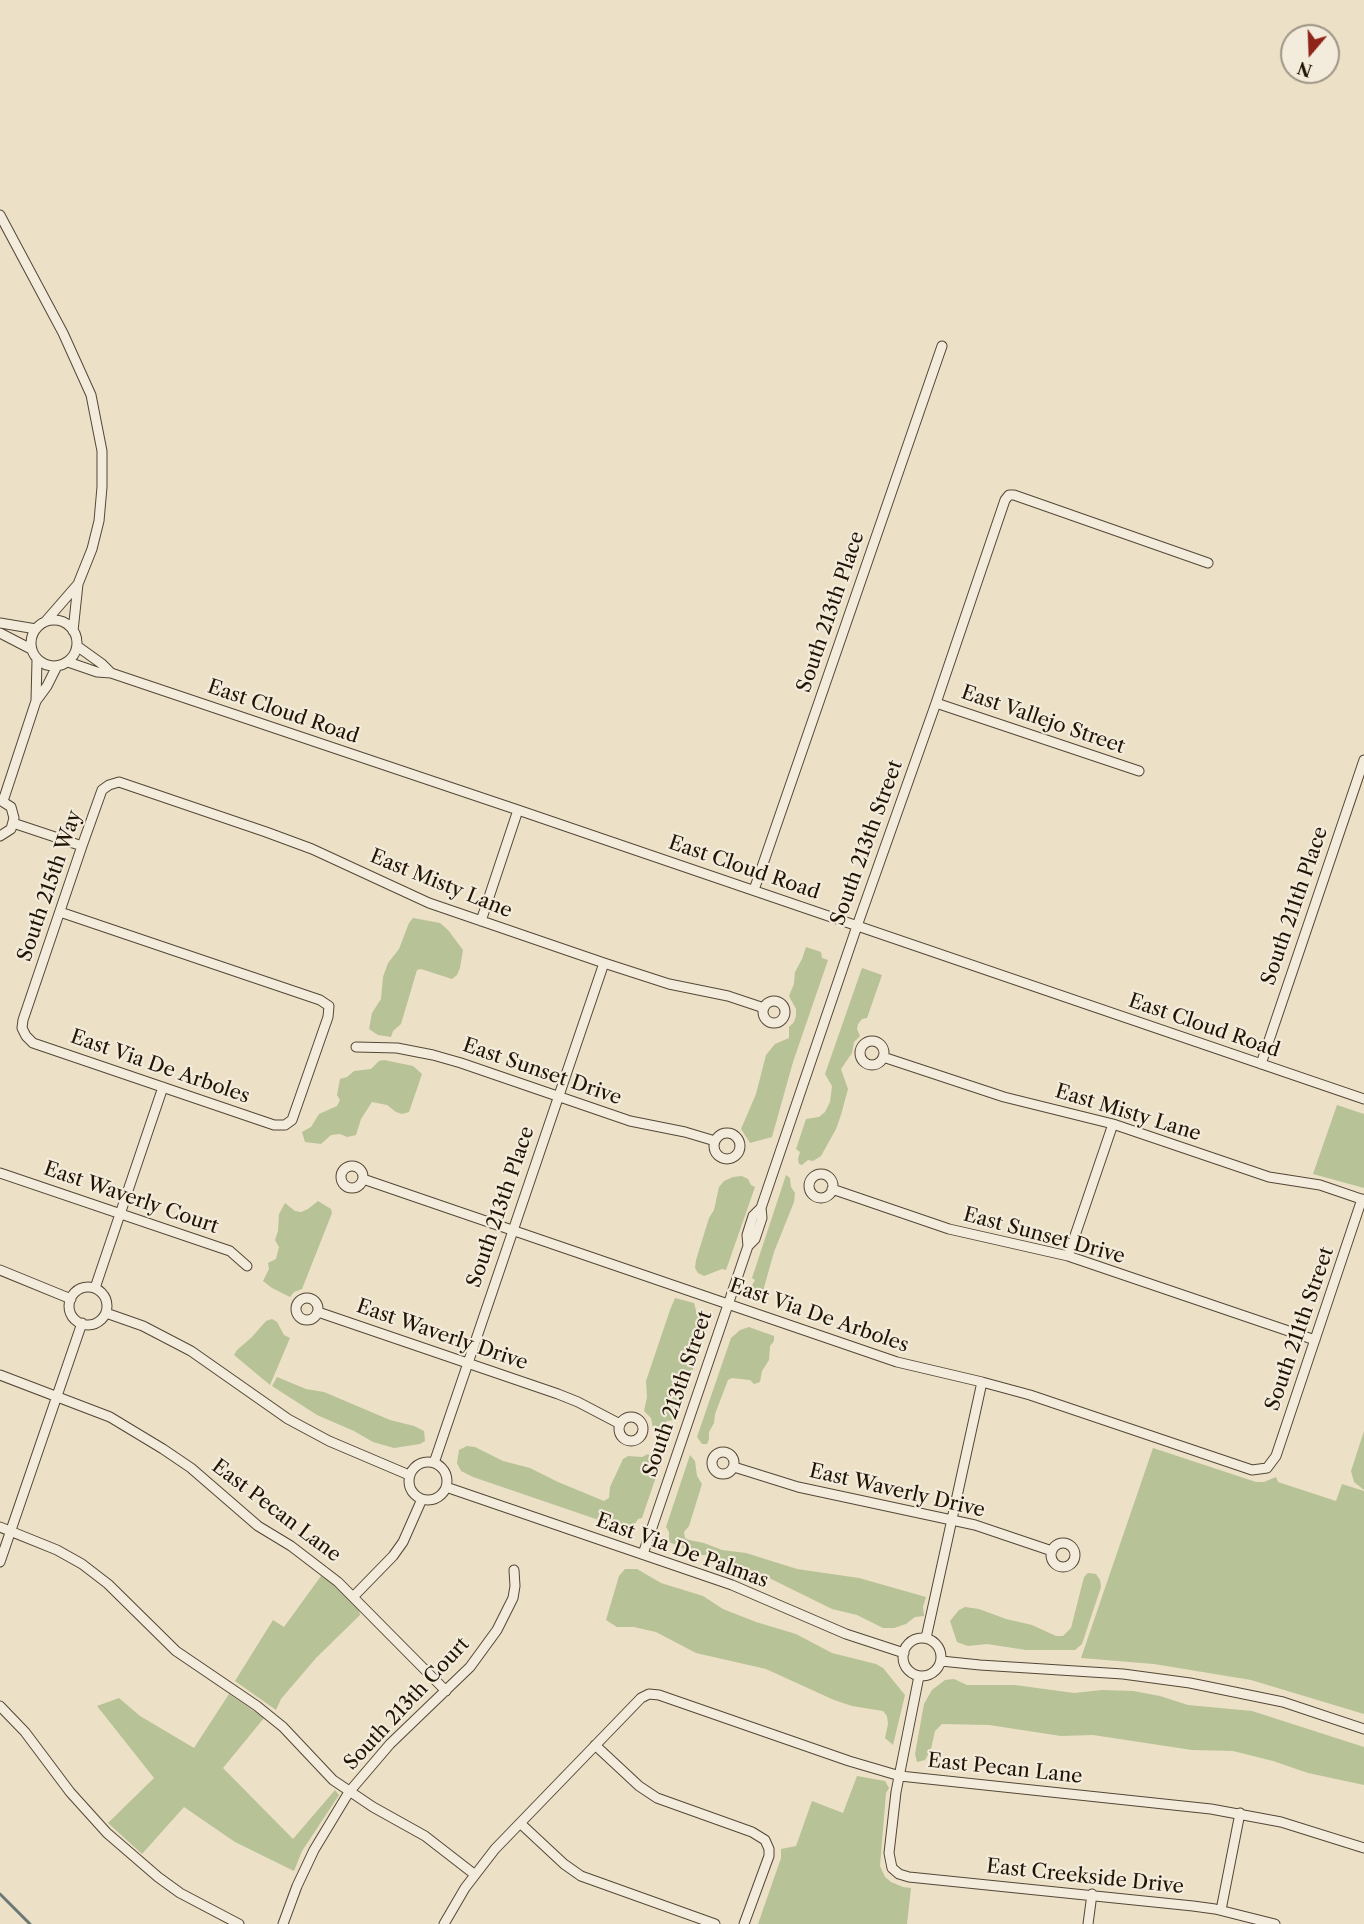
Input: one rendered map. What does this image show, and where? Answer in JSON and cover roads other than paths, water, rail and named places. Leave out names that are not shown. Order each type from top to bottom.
[{"type":"street","points":[[0,215],[63,333],[91,396],[102,451],[99,521],[92,549],[78,584],[32,635],[31,649],[37,660],[36,701]]},
{"type":"street","name":"South 213th Place","points":[[754,890],[942,346]]},
{"type":"street","name":"South 213th Street","points":[[643,1554],[748,1246],[747,1235],[753,1216],[761,1208],[1005,500],[1009,495],[1014,495],[1208,563]]},
{"type":"street","points":[[37,660],[46,665],[57,666],[68,662],[72,657],[77,646],[73,631],[78,584]]},
{"type":"street","points":[[45,622],[58,621],[69,626],[73,631]]},
{"type":"street","points":[[0,623],[36,629]]},
{"type":"street","points":[[0,633],[31,649]]},
{"type":"street","name":"East Cloud Road","points":[[77,646],[102,664],[111,674]]},
{"type":"street","name":"East Cloud Road","points":[[68,662],[97,672],[111,674],[518,810],[1364,1099]]},
{"type":"street","points":[[0,836],[7,833],[13,823],[14,812],[1,800],[36,701],[57,666]]},
{"type":"street","name":"East Vallejo Street","points":[[936,703],[1139,771]]},
{"type":"street","name":"South 211th Place","points":[[1261,1064],[1364,760]]},
{"type":"street","name":"East Misty Lane","points":[[109,785],[119,782],[266,832],[312,849],[414,897],[604,963],[669,984],[728,996],[764,1008]]},
{"type":"street","name":"South 215th Way","points":[[26,1036],[22,1028],[23,1020],[102,790],[109,785]]},
{"type":"street","points":[[481,921],[518,810]]},
{"type":"street","points":[[13,823],[82,846]]},
{"type":"street","name":"East Via De Arboles","points":[[26,1036],[33,1043],[274,1125],[285,1125],[292,1120],[328,1017],[329,1006],[320,1000],[60,912]]},
{"type":"street","name":"South 213th Place","points":[[434,1463],[604,963]]},
{"type":"street","name":"East Sunset Drive","points":[[356,1047],[397,1048],[433,1055],[630,1121],[685,1132],[715,1142]]},
{"type":"street","name":"East Misty Lane","points":[[883,1057],[1004,1097],[1056,1108],[1113,1124],[1269,1177],[1320,1185],[1363,1200]]},
{"type":"street","points":[[95,1288],[163,1087]]},
{"type":"street","points":[[1068,1256],[1113,1124]]},
{"type":"street","name":"East Waverly Court","points":[[0,1173],[230,1251],[247,1266]]},
{"type":"street","name":"East Via De Arboles","points":[[363,1179],[908,1365],[1030,1395],[1252,1470],[1267,1468]]},
{"type":"street","name":"East Sunset Drive","points":[[832,1189],[949,1229],[1068,1256],[1315,1340]]},
{"type":"street","name":"South 211th Street","points":[[1267,1468],[1276,1456],[1363,1200]]},
{"type":"street","points":[[0,1270],[71,1299]]},
{"type":"street","points":[[84,1287],[95,1288],[107,1301],[106,1313],[98,1321],[82,1323],[73,1316],[71,1299],[78,1290],[84,1287]]},
{"type":"street","name":"East Waverly Drive","points":[[318,1312],[558,1394],[620,1424]]},
{"type":"street","points":[[106,1313],[143,1326],[191,1351],[288,1419],[329,1441],[409,1475]]},
{"type":"street","points":[[0,1562],[82,1323]]},
{"type":"street","name":"East Pecan Lane","points":[[0,1375],[110,1418],[163,1449],[190,1468],[258,1526],[316,1565],[354,1596],[446,1691]]},
{"type":"street","points":[[926,1638],[982,1382]]},
{"type":"street","points":[[422,1463],[434,1463],[445,1473],[446,1487],[434,1499],[422,1499],[412,1492],[408,1481],[409,1475],[412,1469],[422,1463]]},
{"type":"street","name":"East Waverly Drive","points":[[734,1467],[808,1489],[975,1525],[1052,1551]]},
{"type":"street","name":"East Via De Palmas","points":[[446,1487],[732,1585],[846,1634],[903,1653]]},
{"type":"street","points":[[354,1596],[393,1556],[403,1542],[422,1499]]},
{"type":"street","points":[[0,1527],[57,1550],[81,1564],[108,1584],[176,1651],[257,1706],[283,1727],[333,1780],[349,1792],[425,1836],[474,1874]]},
{"type":"street","name":"South 213th Court","points":[[283,1924],[314,1850],[349,1792],[390,1744],[446,1691],[481,1653],[506,1615],[513,1598],[514,1570]]},
{"type":"street","points":[[926,1638],[939,1646],[941,1661],[936,1671],[919,1676],[908,1670],[903,1653],[914,1640],[926,1638]]},
{"type":"street","points":[[941,1661],[1123,1674],[1190,1683],[1283,1702],[1364,1729]]},
{"type":"street","points":[[900,1776],[919,1676]]},
{"type":"street","name":"East Pecan Lane","points":[[595,1745],[641,1698],[649,1694],[659,1695],[858,1764],[900,1776],[1240,1813],[1281,1822],[1364,1848]]},
{"type":"street","points":[[0,1706],[25,1732],[70,1792],[107,1833],[180,1893],[239,1924]]},
{"type":"street","points":[[444,1924],[474,1874],[595,1745],[639,1786],[657,1798],[752,1832],[765,1840],[769,1856],[744,1924]]},
{"type":"street","name":"East Creekside Drive","points":[[900,1776],[890,1853],[892,1868],[899,1874],[909,1877],[1092,1894],[1221,1910],[1275,1924]]},
{"type":"street","points":[[1221,1910],[1240,1813]]},
{"type":"street","points":[[520,1824],[564,1864],[581,1876],[715,1924]]},
{"type":"street","points":[[1088,1924],[1092,1894]]},
{"type":"waterway","points":[[0,1894],[30,1924]]}]
